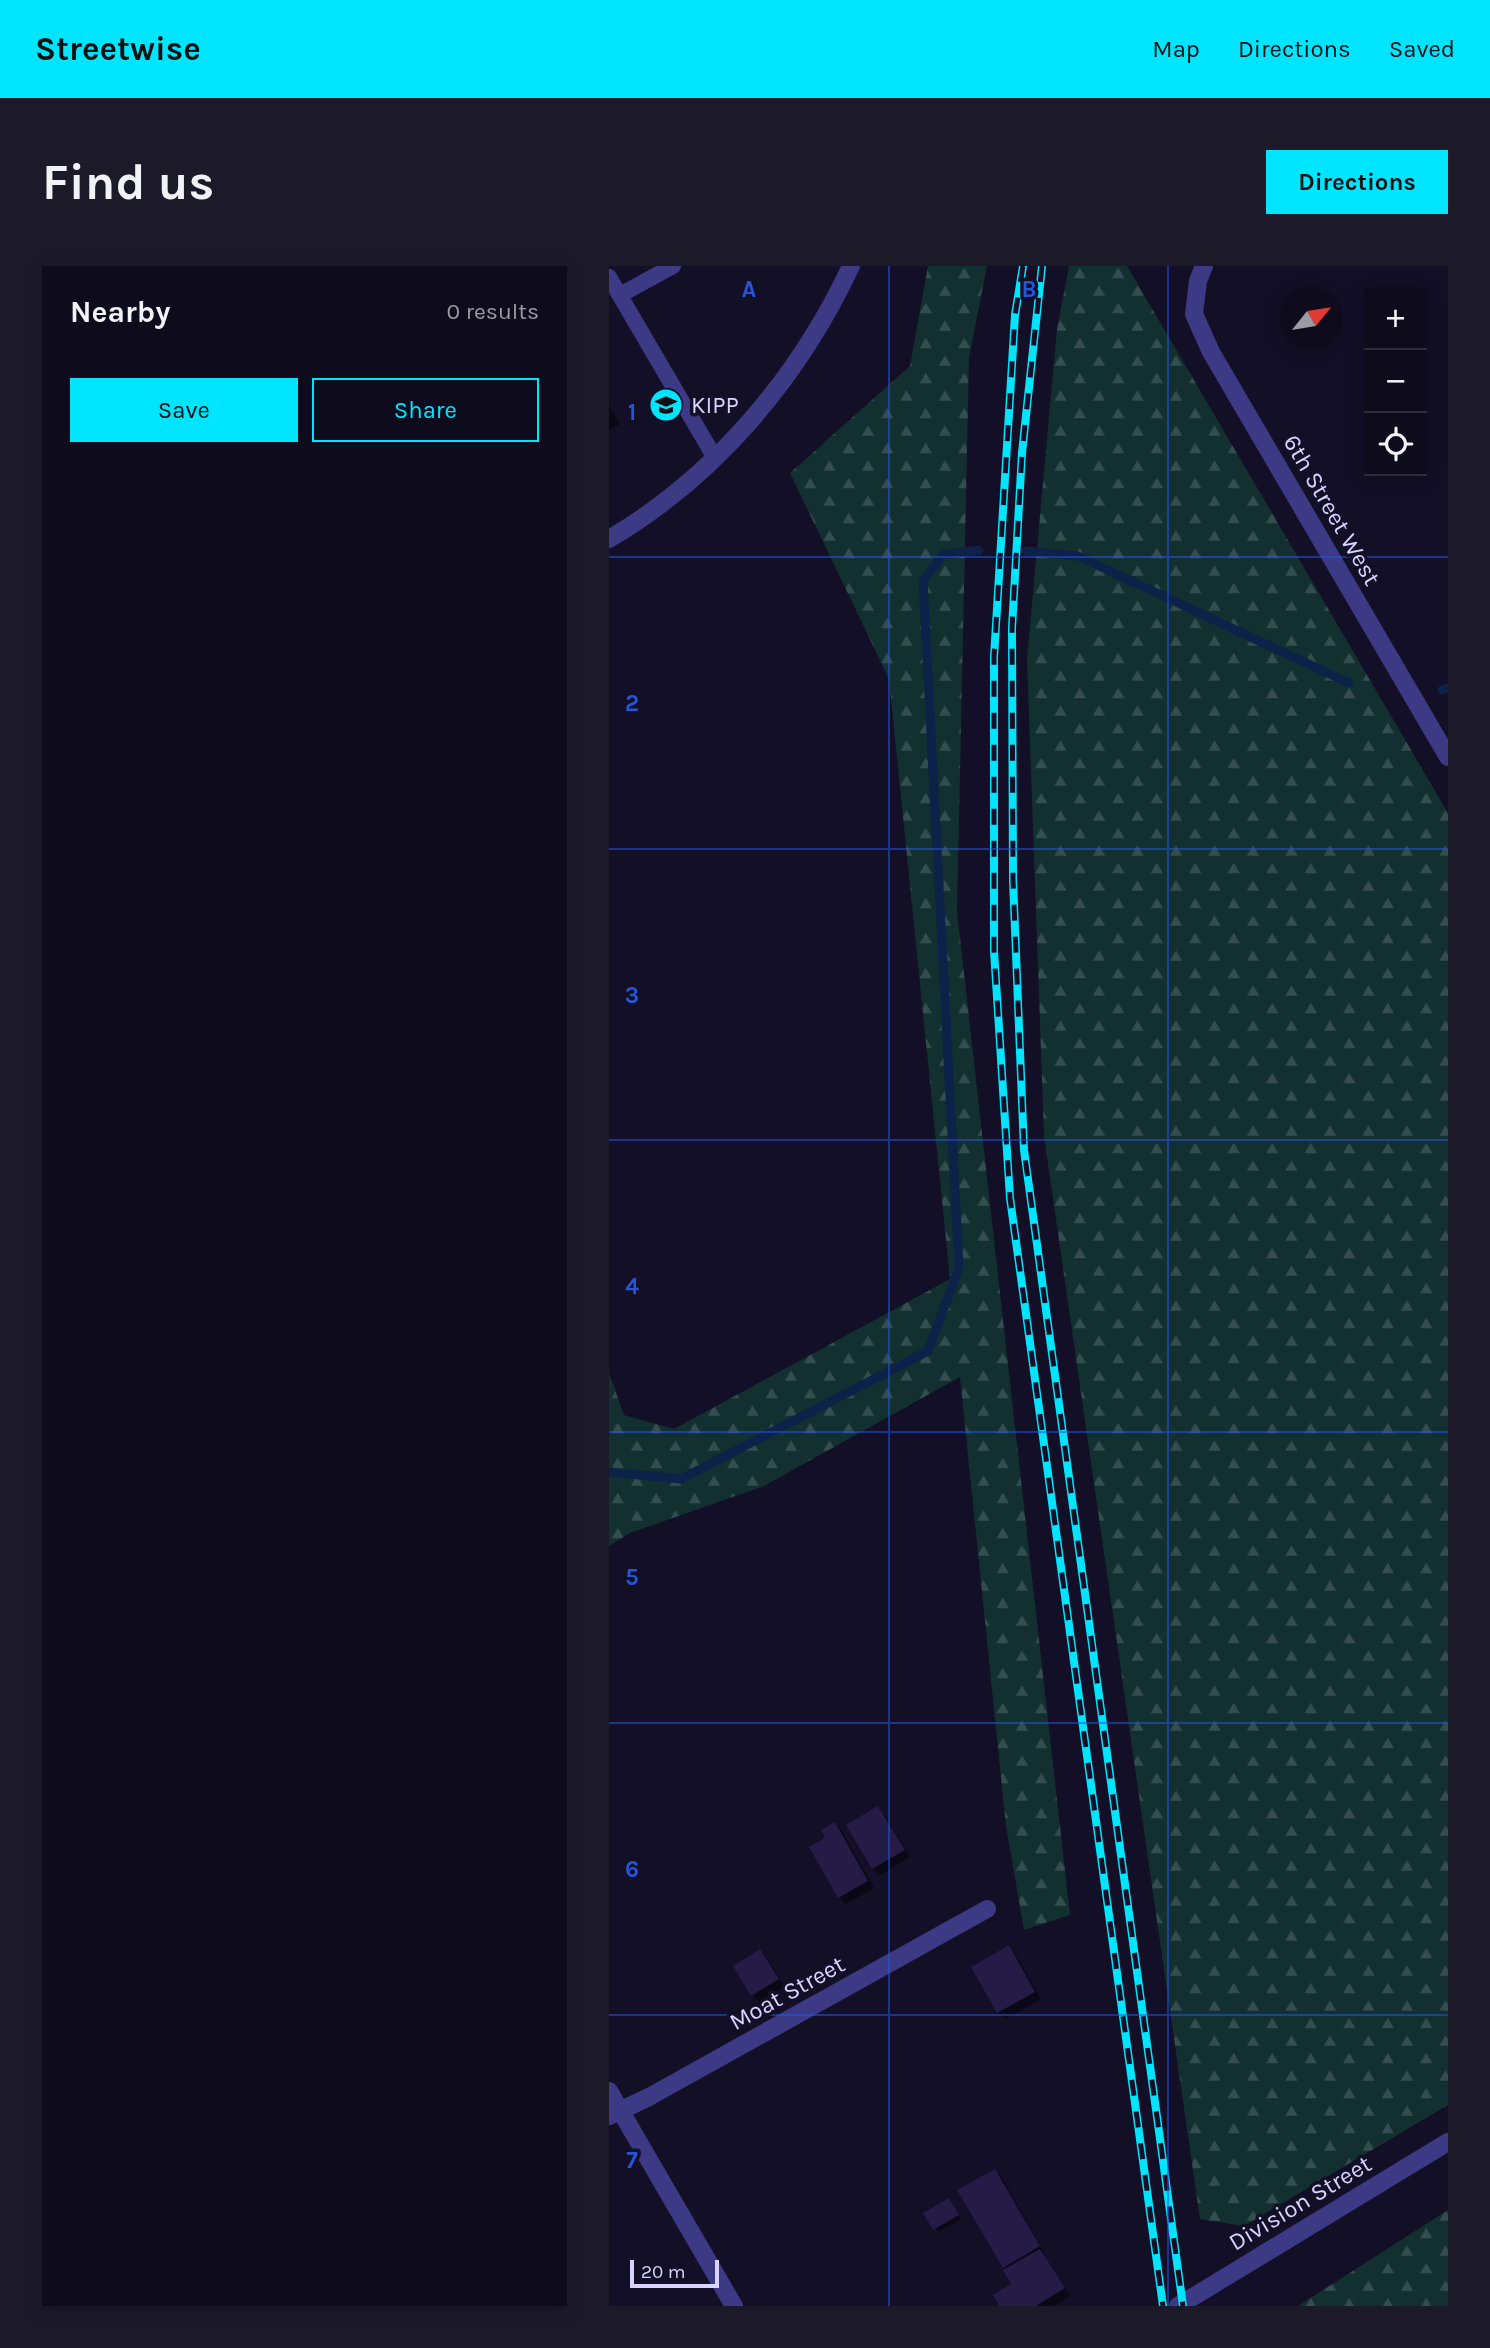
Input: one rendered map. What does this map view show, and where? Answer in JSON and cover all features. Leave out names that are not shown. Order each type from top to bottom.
[{"type":"street","points":[[609,539],[673,494],[715,458],[756,415],[812,340],[851,266]]},
{"type":"street","name":"6th Street West","points":[[1201,274],[1194,314],[1211,352],[1448,757]]},
{"type":"street","name":"Moat Street","points":[[615,2114],[987,1909]]},
{"type":"street","points":[[609,2091],[615,2114],[734,2306]]},
{"type":"street","name":"Division Street","points":[[1178,2306],[1448,2142]]},
{"type":"lane","points":[[620,295],[673,266]]},
{"type":"lane","points":[[609,277],[715,458]]},
{"type":"green space","points":[[928,266],[987,266],[969,358],[957,911],[1070,1915],[1024,1930],[1006,1826],[960,1377],[764,1486],[630,1533],[609,1546],[609,1373],[624,1415],[674,1429],[950,1279],[889,679],[790,473],[910,366]]},
{"type":"green space","points":[[1069,266],[1127,266],[1448,813],[1448,2105],[1244,2226],[1200,2219],[1044,1136],[1027,659],[1057,329]]},
{"type":"green space","points":[[1448,2210],[1448,2306],[1298,2306]]},
{"type":"building","points":[[878,1806],[905,1850],[872,1869],[846,1825]]},
{"type":"building","points":[[835,1822],[868,1881],[838,1898],[809,1847],[825,1838],[821,1830]]},
{"type":"building","points":[[1009,1945],[1035,1992],[997,2013],[971,1967]]},
{"type":"building","points":[[760,1949],[779,1979],[751,1996],[733,1966]]},
{"type":"building","points":[[995,2169],[1040,2246],[1003,2268],[957,2190]]},
{"type":"building","points":[[949,2198],[959,2215],[933,2230],[923,2213]]},
{"type":"building","points":[[1040,2249],[1065,2288],[1036,2306],[999,2306],[993,2295],[1011,2284],[1003,2270]]},
{"type":"waterway","points":[[609,1472],[681,1479],[928,1351],[959,1268],[923,581],[943,555],[979,550]]},
{"type":"waterway","points":[[1026,551],[1078,556],[1349,683]]},
{"type":"waterway","points":[[1442,690],[1448,688]]},
{"type":"railway","points":[[1023,266],[1015,315],[994,657],[994,951],[1010,1198],[1163,2306]]},
{"type":"railway","points":[[1042,266],[1022,453],[1012,628],[1013,880],[1024,1150],[1183,2306]]},
{"type":"place","name":"KIPP","points":[[666,405]]}]
